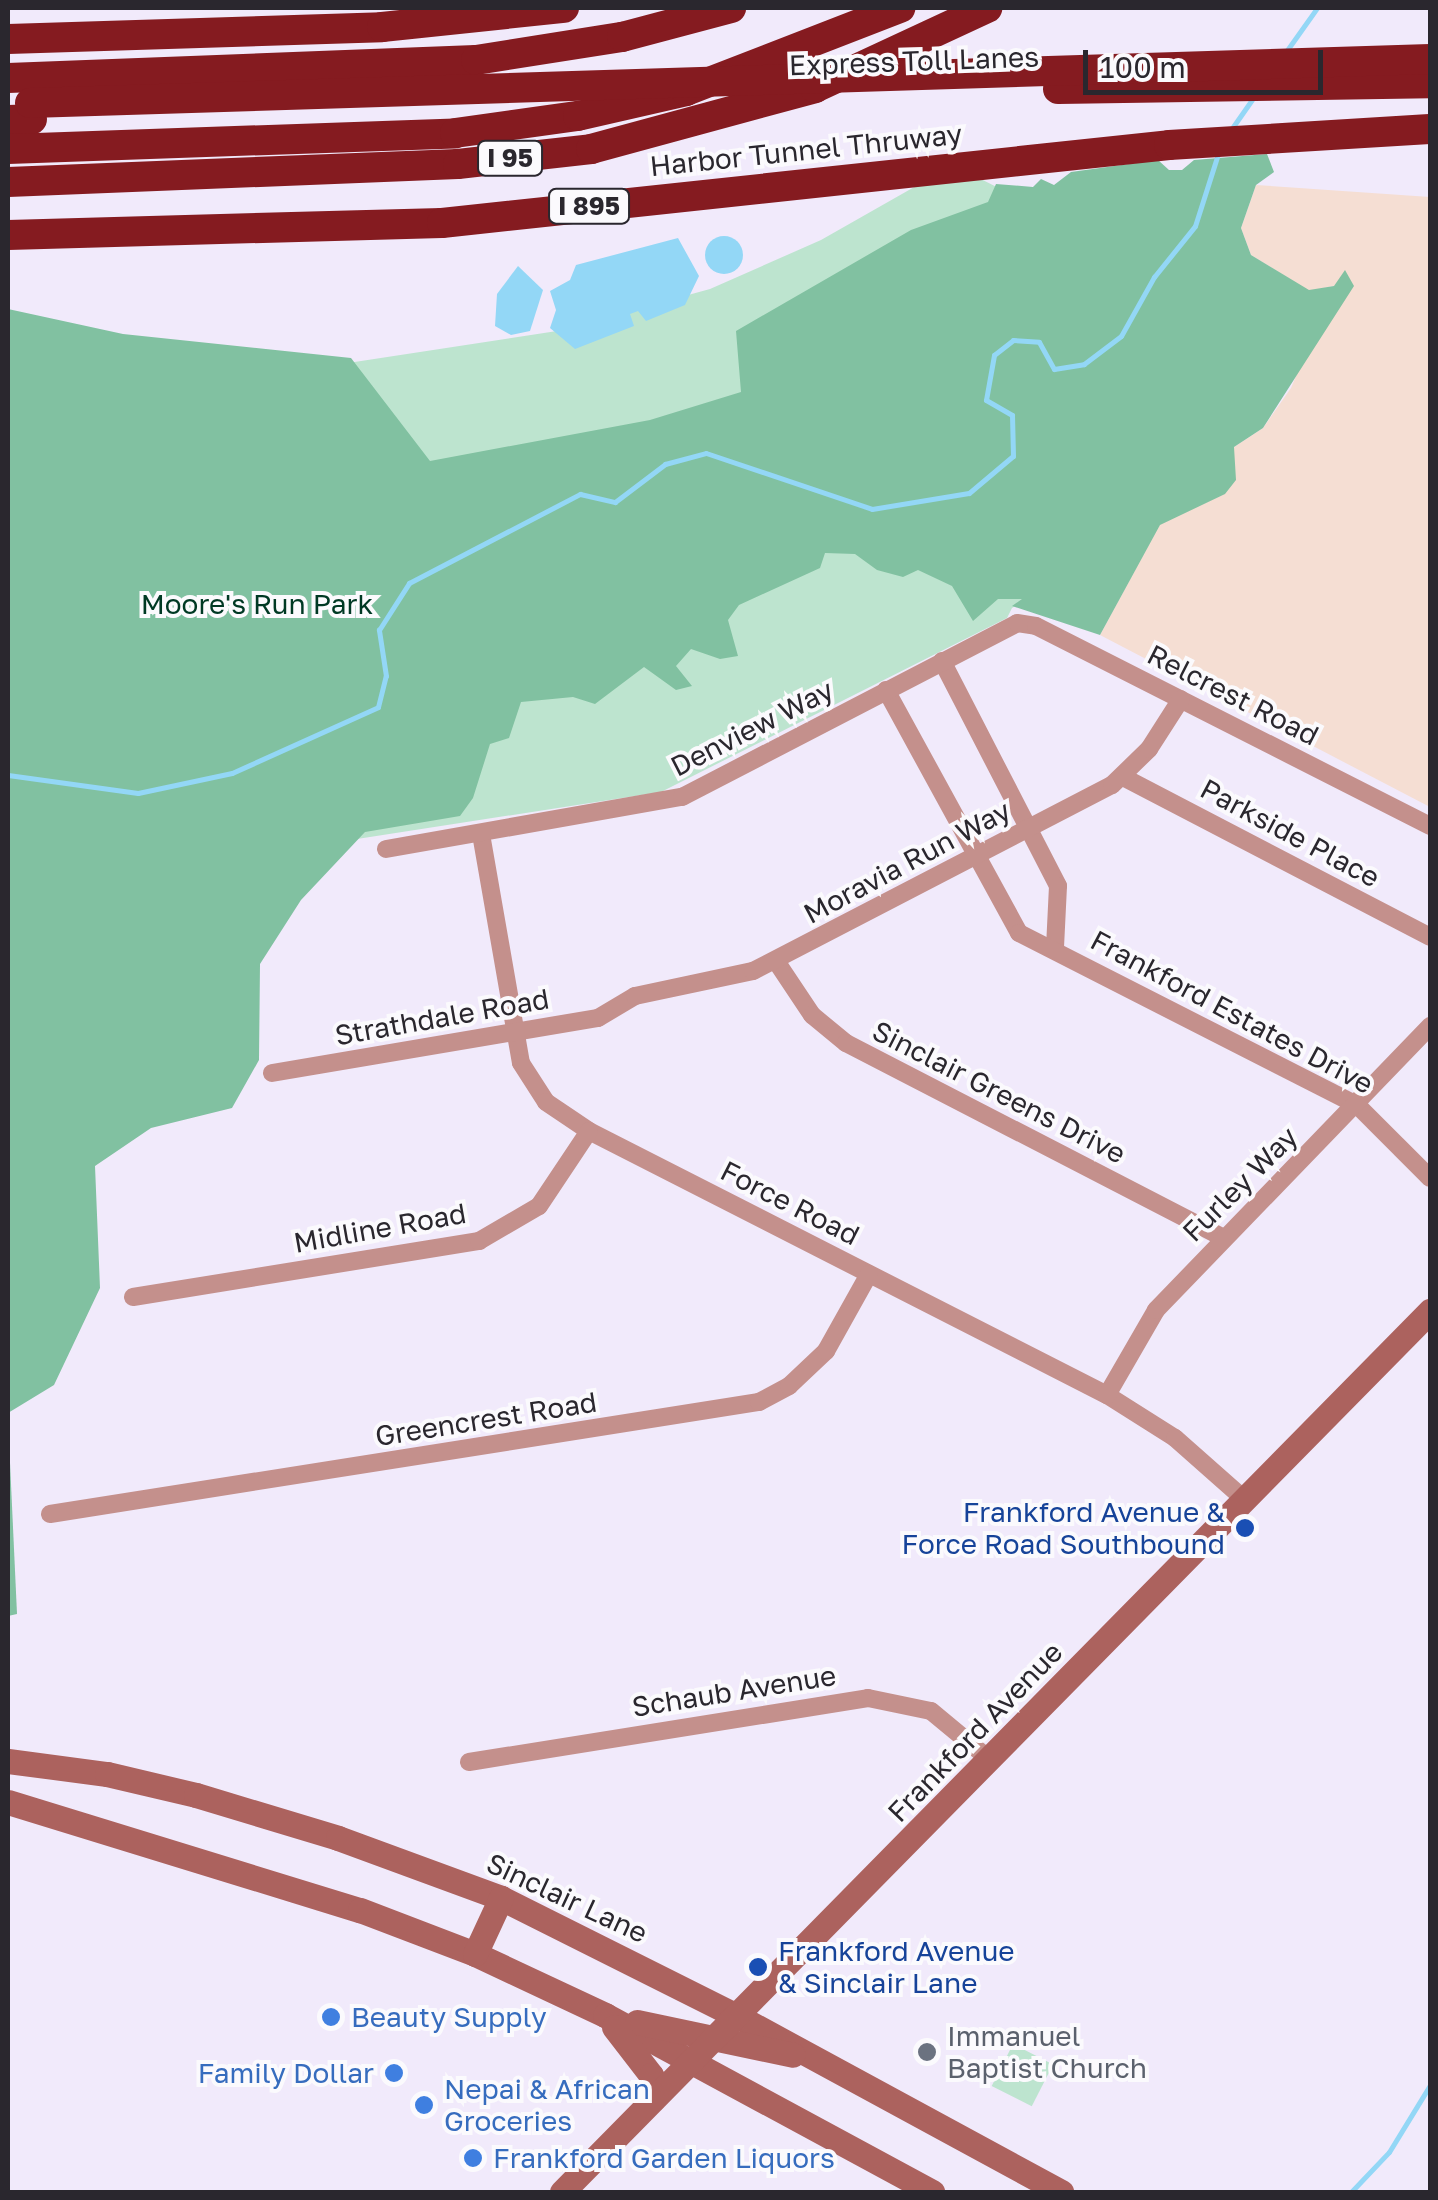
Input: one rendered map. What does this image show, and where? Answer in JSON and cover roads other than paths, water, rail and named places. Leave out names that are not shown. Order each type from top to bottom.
[{"type":"highway","points":[[8,38],[402,26],[564,8]]},
{"type":"highway","points":[[8,78],[461,62],[593,42],[731,8]]},
{"type":"highway","name":"Express Toll Lanes","points":[[8,149],[455,133],[578,116],[686,91],[900,8]]},
{"type":"highway","name":"I 95","points":[[8,182],[458,164],[591,149],[815,88],[987,8]]},
{"type":"highway","name":"Express Toll Lanes","points":[[19,111],[1430,59]]},
{"type":"highway","name":"Express Toll Lanes","points":[[19,111],[1430,83]]},
{"type":"highway","name":"Harbor Tunnel Thruway","points":[[8,235],[442,223],[1169,145],[1430,128]]},
{"type":"street","name":"Denview Way","points":[[386,850],[682,797],[1008,625]]},
{"type":"street","name":"Relcrest Road","points":[[1008,625],[1036,626],[1430,826]]},
{"type":"street","name":"Frankford Estates Drive","points":[[942,661],[1058,886],[1055,948]]},
{"type":"street","name":"Frankford Estates Drive","points":[[886,690],[1019,933],[1055,948],[1356,1105],[1428,1174]]},
{"type":"street","name":"Moravia Run Way","points":[[616,1006],[776,961],[1030,828],[1123,776],[1182,700]]},
{"type":"street","name":"Parkside Place","points":[[1123,776],[1430,937]]},
{"type":"street","name":"Force Road","points":[[481,834],[521,1063],[546,1102],[588,1131],[1107,1395],[1175,1438],[1244,1500]]},
{"type":"street","name":"Sinclair Greens Drive","points":[[776,961],[812,1014],[846,1043],[1224,1238]]},
{"type":"street","name":"Strathdale Road","points":[[272,1074],[598,1018],[616,1006]]},
{"type":"street","name":"Furley Way","points":[[1107,1395],[1148,1318],[1430,1026]]},
{"type":"street","name":"Midline Road","points":[[133,1296],[479,1241],[539,1206],[588,1131]]},
{"type":"street","name":"Greencrest Road","points":[[50,1514],[759,1402],[789,1386],[826,1351],[869,1274]]},
{"type":"street","name":"Frankford Avenue","points":[[562,2192],[1430,1311]]},
{"type":"street","name":"Schaub Avenue","points":[[469,1762],[868,1698],[931,1711],[990,1760]]},
{"type":"street","name":"Sinclair Lane","points":[[8,1761],[108,1774],[196,1795],[338,1838],[501,1898],[737,2016],[1062,2192]]},
{"type":"street","points":[[8,1802],[360,1910],[474,1954],[605,2015],[932,2192]]},
{"type":"street","points":[[474,1954],[501,1898]]},
{"type":"street","points":[[605,2015],[818,2060]]},
{"type":"street","points":[[605,2015],[652,2075],[654,2099]]},
{"type":"water","points":[[724,236],[737,242],[743,255],[737,268],[724,274],[711,268],[705,255],[711,242]]},
{"type":"water","points":[[678,238],[699,276],[685,305],[646,321],[638,311],[630,314],[634,326],[575,349],[550,328],[556,310],[550,291],[570,280],[576,265]]},
{"type":"water","points":[[518,266],[543,290],[530,331],[511,335],[495,326],[497,294]]},
{"type":"waterway","points":[[1285,53],[1317,8]]},
{"type":"waterway","points":[[1230,131],[1252,99]]},
{"type":"waterway","points":[[8,775],[138,793],[232,773],[378,707],[386,676],[379,630],[409,583],[580,494],[615,502],[665,464],[706,453],[872,509],[969,493],[1013,456],[1012,415],[986,400],[994,355],[1013,340],[1039,342],[1054,369],[1084,364],[1121,336],[1154,277],[1195,226],[1218,154]]},
{"type":"waterway","points":[[1351,2192],[1389,2152],[1430,2085]]},
{"type":"place","name":"Frankford Avenue & Force Road Southbound","points":[[1245,1528]]},
{"type":"place","name":"Frankford Avenue & Sinclair Lane","points":[[758,1967]]},
{"type":"place","name":"Beauty Supply","points":[[331,2017]]},
{"type":"place","name":"Immanuel Baptist Church","points":[[927,2052]]},
{"type":"place","name":"Family Dollar","points":[[394,2073]]},
{"type":"place","name":"Nepai & African Groceries","points":[[424,2105]]},
{"type":"place","name":"Frankford Garden Liquors","points":[[473,2158]]},
{"type":"park label","name":"Moore's Run Park","points":[[257,604]]}]
